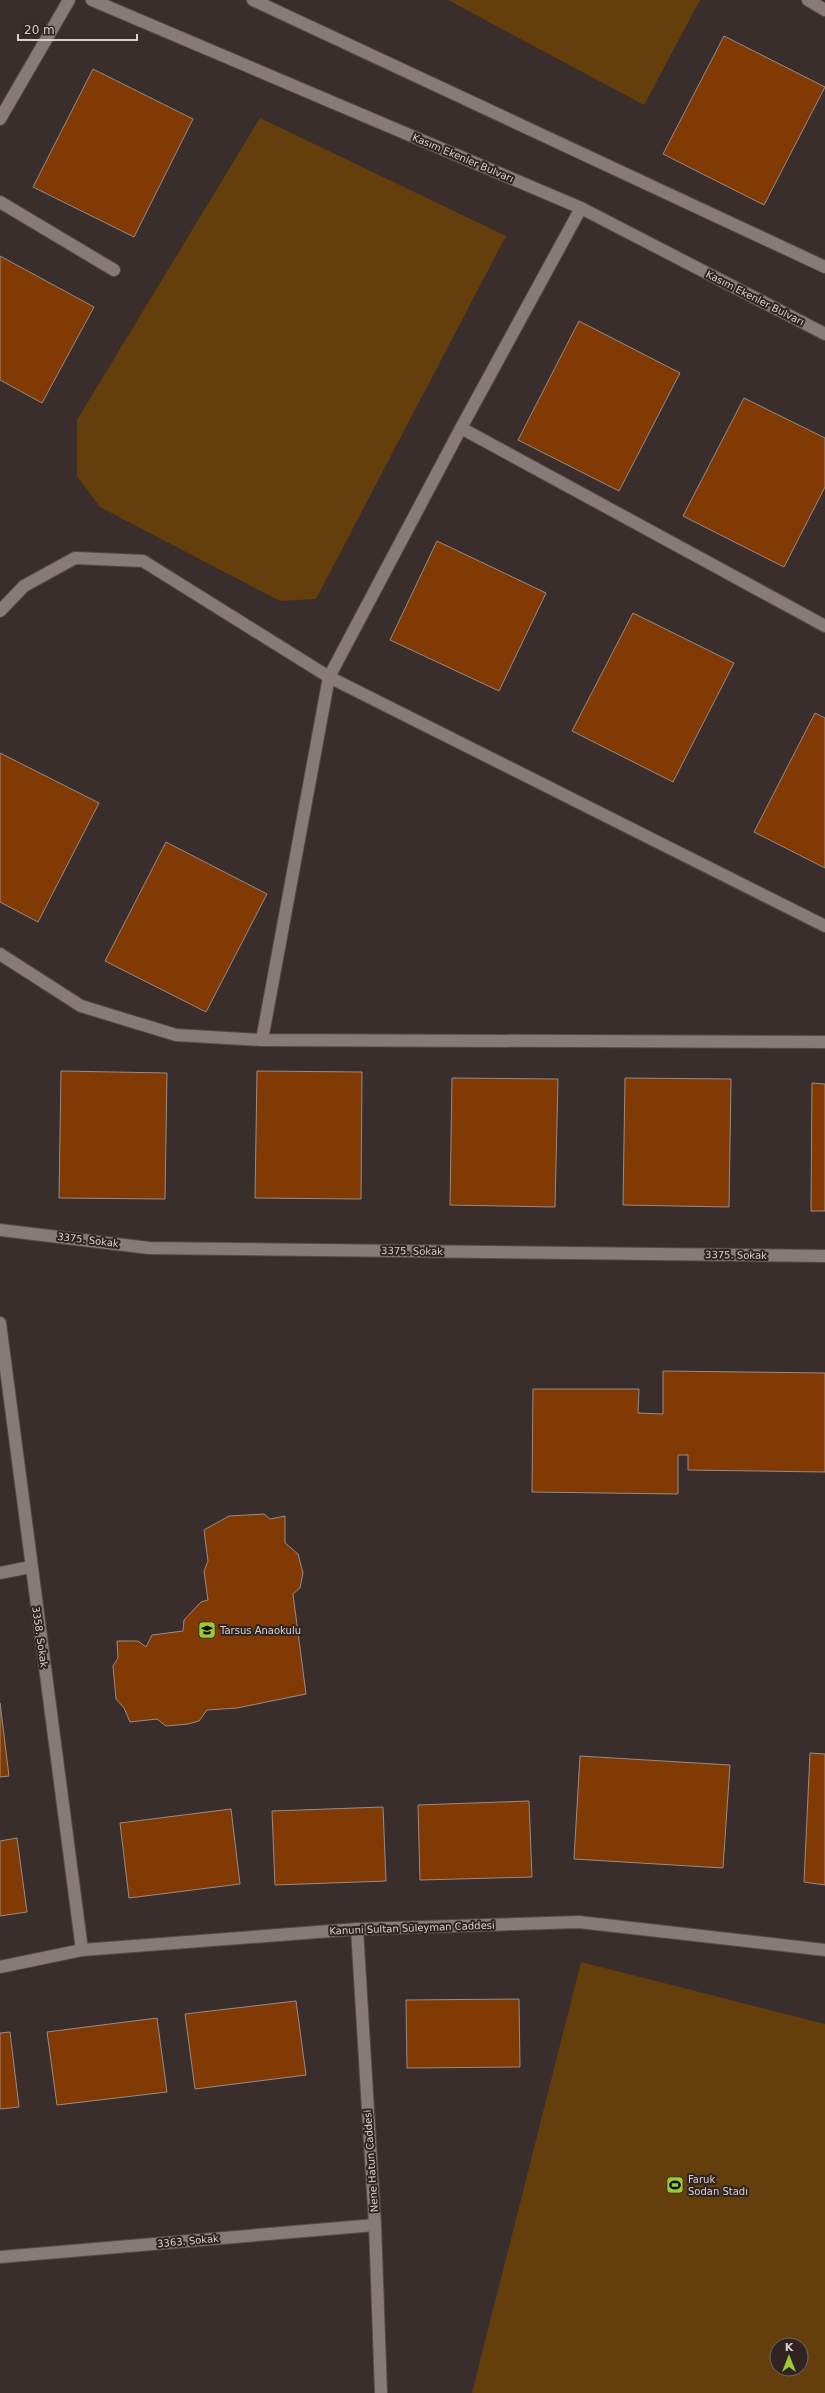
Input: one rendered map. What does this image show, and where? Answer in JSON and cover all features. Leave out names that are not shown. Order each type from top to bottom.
[{"type":"street","points":[[0,119],[69,0]]},
{"type":"street","name":"Kasım Ekenler Bulvarı","points":[[92,0],[581,208],[825,334]]},
{"type":"street","points":[[253,0],[825,266]]},
{"type":"street","points":[[808,0],[825,10]]},
{"type":"street","points":[[0,202],[114,270]]},
{"type":"street","points":[[262,1040],[329,677],[461,428],[581,208]]},
{"type":"street","points":[[461,428],[825,626]]},
{"type":"street","points":[[0,611],[24,586],[75,558],[143,561],[329,677],[825,926]]},
{"type":"street","points":[[0,954],[81,1006],[176,1035],[262,1040],[825,1042]]},
{"type":"street","name":"3375. Sokak","points":[[0,1230],[149,1248],[825,1256]]},
{"type":"street","name":"3358. Sokak","points":[[0,1323],[30,1567],[82,1950]]},
{"type":"street","points":[[0,1573],[30,1567]]},
{"type":"street","name":"Kanuni Sultan Süleyman Caddesi","points":[[0,1967],[82,1950],[357,1929],[579,1922],[825,1950]]},
{"type":"street","name":"Nene Hatun Caddesi","points":[[357,1929],[375,2225],[381,2393]]},
{"type":"street","name":"3363. Sokak","points":[[0,2257],[375,2225]]},
{"type":"shaded area","points":[[448,0],[700,0],[644,105]]},
{"type":"shaded area","points":[[260,118],[506,236],[316,599],[280,601],[100,507],[77,476],[77,420]]},
{"type":"shaded area","name":"Faruk Sodan Stadı","points":[[581,1962],[825,2024],[825,2393],[472,2393]]},
{"type":"building","points":[[724,36],[825,87],[764,205],[663,154]]},
{"type":"building","points":[[93,69],[193,119],[134,237],[33,187]]},
{"type":"building","points":[[0,256],[94,307],[42,403],[0,380]]},
{"type":"building","points":[[579,321],[680,373],[619,491],[518,440]]},
{"type":"building","points":[[744,398],[825,438],[825,487],[784,567],[683,516]]},
{"type":"building","points":[[437,541],[546,593],[499,691],[390,640]]},
{"type":"building","points":[[633,613],[734,663],[673,782],[572,731]]},
{"type":"building","points":[[815,713],[825,718],[825,868],[754,832]]},
{"type":"building","points":[[0,753],[99,803],[38,922],[0,902]]},
{"type":"building","points":[[166,842],[267,894],[206,1012],[105,961]]},
{"type":"building","points":[[61,1071],[167,1073],[165,1199],[59,1198]]},
{"type":"building","points":[[257,1071],[362,1072],[361,1199],[255,1198]]},
{"type":"building","points":[[452,1078],[558,1079],[555,1207],[450,1205]]},
{"type":"building","points":[[625,1078],[731,1079],[729,1207],[623,1205]]},
{"type":"building","points":[[812,1083],[825,1084],[825,1211],[811,1211]]},
{"type":"building","points":[[663,1371],[825,1373],[825,1472],[688,1470],[688,1455],[678,1455],[678,1494],[532,1492],[533,1389],[639,1389],[638,1413],[663,1414]]},
{"type":"building","points":[[264,1514],[270,1519],[285,1516],[285,1543],[298,1554],[303,1573],[300,1588],[293,1594],[306,1694],[237,1708],[207,1710],[199,1721],[188,1724],[166,1726],[157,1719],[130,1722],[124,1708],[116,1699],[113,1666],[118,1658],[117,1641],[138,1641],[146,1647],[152,1635],[183,1631],[184,1620],[201,1602],[208,1600],[204,1571],[208,1561],[204,1530],[229,1516]]},
{"type":"building","points":[[0,1703],[9,1776],[0,1777]]},
{"type":"building","points":[[810,1753],[825,1754],[825,1885],[804,1882]]},
{"type":"building","points":[[580,1756],[730,1765],[723,1868],[574,1859]]},
{"type":"building","points":[[529,1801],[532,1877],[420,1880],[418,1805]]},
{"type":"building","points":[[383,1807],[386,1881],[275,1885],[272,1811]]},
{"type":"building","points":[[231,1809],[240,1884],[129,1898],[120,1823]]},
{"type":"building","points":[[17,1838],[27,1912],[0,1916],[0,1841]]},
{"type":"building","points":[[519,1999],[520,2067],[407,2068],[406,2000]]},
{"type":"building","points":[[296,2001],[306,2075],[195,2089],[185,2014]]},
{"type":"building","points":[[157,2018],[167,2092],[57,2105],[47,2032]]},
{"type":"building","points":[[10,2032],[19,2107],[0,2109],[0,2033]]},
{"type":"place","name":"Tarsus Anaokulu","points":[[207,1630]]},
{"type":"place","name":"Faruk Sodan Stadı","points":[[675,2185]]}]
